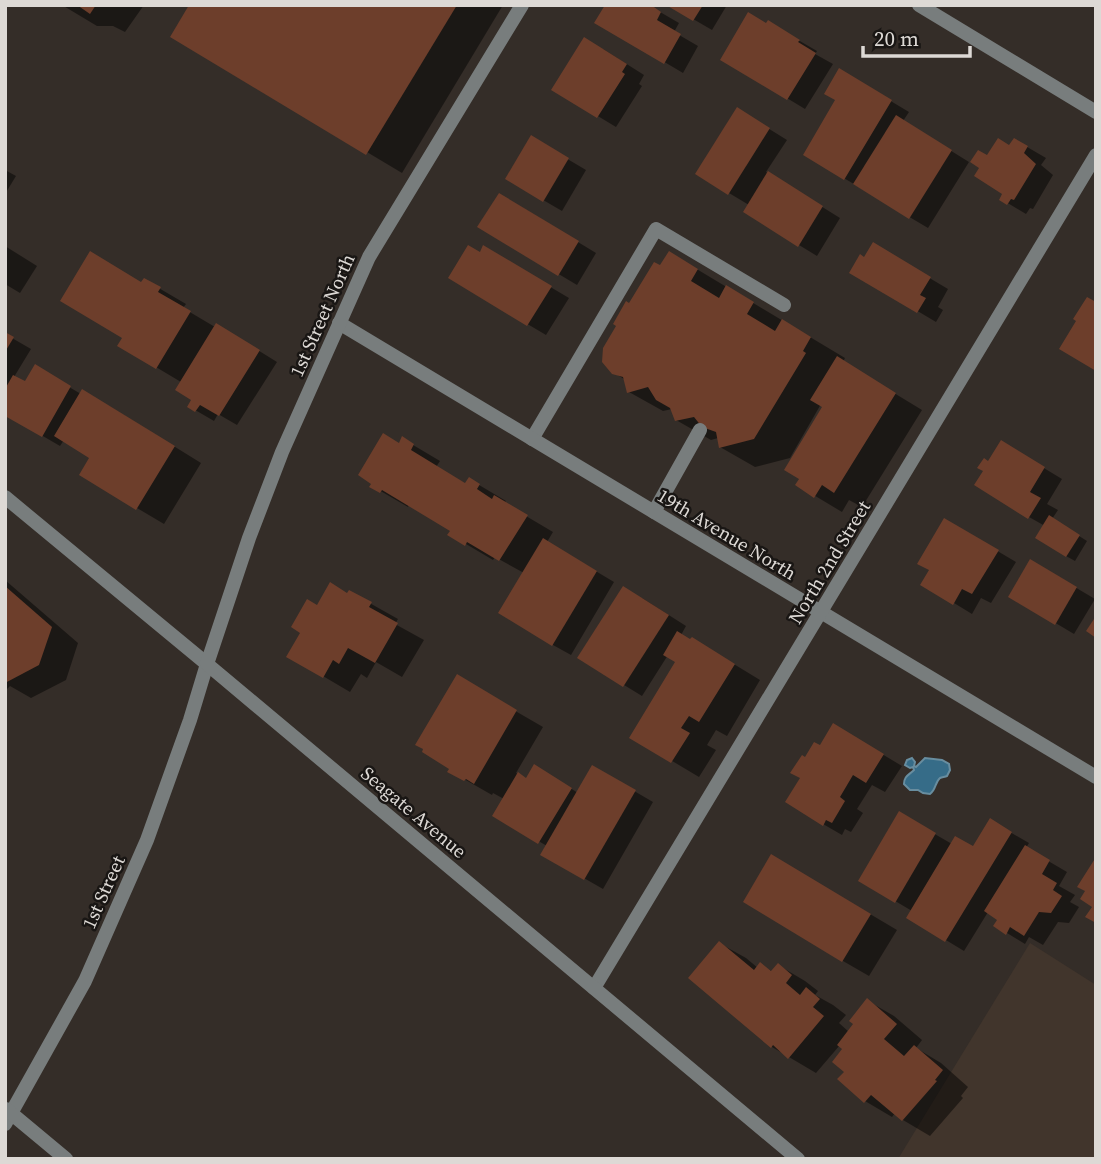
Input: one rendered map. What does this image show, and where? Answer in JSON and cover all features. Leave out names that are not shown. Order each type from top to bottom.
[{"type":"street","name":"1st Street North","points":[[207,664],[249,538],[277,465],[369,257],[522,5]]},
{"type":"street","points":[[919,5],[1096,111]]},
{"type":"street","name":"North 2nd Street","points":[[594,988],[1096,155]]},
{"type":"street","points":[[532,439],[656,229],[784,305]]},
{"type":"street","name":"19th Avenue North","points":[[339,323],[1096,778]]},
{"type":"street","points":[[654,512],[701,430]]},
{"type":"street","name":"Seagate Avenue","points":[[5,497],[798,1159]]},
{"type":"street","name":"1st Street","points":[[7,1115],[85,981],[142,852],[190,720],[207,664]]},
{"type":"street","points":[[7,1115],[66,1159]]},
{"type":"shaded area","points":[[1030,943],[1096,985],[1096,1159],[898,1159]]},
{"type":"water","points":[[912,758],[916,767],[925,758],[942,760],[949,764],[947,776],[938,780],[930,794],[910,790],[904,784],[906,777],[914,770],[913,767],[905,765],[907,760]]},
{"type":"building","points":[[77,5],[96,5],[90,14]]},
{"type":"building","points":[[189,5],[457,5],[366,155],[170,37]]},
{"type":"building","points":[[605,5],[651,5],[661,12],[657,20],[681,34],[664,64],[594,23]]},
{"type":"building","points":[[666,5],[703,5],[693,21]]},
{"type":"building","points":[[748,12],[766,23],[768,20],[816,53],[787,100],[720,60]]},
{"type":"building","points":[[584,37],[627,64],[622,72],[625,74],[597,118],[551,90]]},
{"type":"building","points":[[839,68],[892,100],[844,180],[803,155],[835,100],[824,94]]},
{"type":"building","points":[[737,107],[770,128],[728,195],[695,174]]},
{"type":"building","points":[[896,115],[952,150],[909,219],[853,184]]},
{"type":"building","points":[[531,135],[569,158],[543,202],[505,179]]},
{"type":"building","points":[[998,138],[1009,145],[1014,138],[1028,146],[1024,153],[1036,164],[1014,200],[1011,199],[1007,205],[999,200],[1002,194],[974,176],[979,168],[970,162],[978,150],[987,155]]},
{"type":"building","points":[[768,171],[823,206],[798,247],[743,212]]},
{"type":"building","points":[[499,193],[579,241],[558,276],[477,227]]},
{"type":"building","points":[[873,242],[931,277],[920,295],[926,298],[917,313],[849,273],[860,254],[864,257]]},
{"type":"building","points":[[468,245],[480,252],[483,245],[552,286],[527,326],[448,278]]},
{"type":"building","points":[[90,251],[141,282],[144,278],[161,287],[158,292],[191,311],[156,369],[117,346],[122,338],[60,301]]},
{"type":"building","points":[[669,251],[698,269],[691,281],[719,298],[726,285],[754,302],[747,314],[775,331],[782,319],[811,337],[803,351],[806,353],[754,439],[719,448],[716,432],[702,427],[694,417],[675,421],[670,408],[656,400],[648,387],[627,393],[623,377],[612,374],[602,362],[603,348],[626,301],[629,303],[654,262],[660,265]]},
{"type":"building","points":[[1087,297],[1096,302],[1096,371],[1059,349]]},
{"type":"building","points":[[216,323],[260,350],[219,416],[200,405],[195,412],[187,407],[191,400],[175,390]]},
{"type":"building","points":[[5,332],[14,337],[5,352]]},
{"type":"building","points":[[837,356],[896,393],[834,493],[822,485],[814,498],[795,485],[799,479],[784,470],[822,407],[810,400]]},
{"type":"building","points":[[35,364],[71,386],[42,437],[5,416],[5,389],[13,375],[25,381]]},
{"type":"building","points":[[82,389],[175,446],[136,510],[79,475],[89,458],[54,436]]},
{"type":"building","points":[[383,433],[399,443],[402,436],[414,444],[411,450],[465,483],[469,477],[480,484],[477,489],[492,499],[494,495],[528,515],[499,561],[467,542],[465,546],[447,535],[450,531],[382,490],[380,493],[369,487],[371,484],[358,475]]},
{"type":"building","points":[[1001,440],[1045,467],[1030,492],[1041,498],[1028,519],[974,485],[983,471],[977,468],[984,458],[988,461]]},
{"type":"building","points":[[1049,515],[1080,535],[1066,557],[1035,538]]},
{"type":"building","points":[[944,518],[999,550],[972,594],[962,589],[953,605],[920,585],[929,570],[917,564]]},
{"type":"building","points":[[543,538],[597,571],[552,646],[498,613]]},
{"type":"building","points":[[1030,559],[1077,587],[1055,625],[1008,597]]},
{"type":"building","points":[[330,582],[347,593],[349,590],[372,602],[369,607],[398,623],[375,663],[348,648],[339,664],[333,660],[323,678],[286,657],[300,633],[291,627],[307,599],[317,605]]},
{"type":"building","points":[[5,586],[52,627],[39,665],[5,683]]},
{"type":"building","points":[[623,586],[669,615],[623,687],[577,658]]},
{"type":"building","points":[[1096,616],[1096,638],[1086,631]]},
{"type":"building","points":[[677,631],[690,639],[692,637],[735,664],[699,722],[689,716],[681,728],[690,733],[671,763],[629,738],[675,662],[663,655]]},
{"type":"building","points":[[457,674],[517,710],[474,784],[447,772],[449,769],[415,745]]},
{"type":"building","points":[[833,723],[884,754],[866,783],[853,775],[840,797],[845,801],[832,823],[826,820],[823,826],[785,802],[800,778],[790,773],[814,742],[820,745]]},
{"type":"building","points":[[534,764],[572,788],[538,844],[492,816],[518,772],[526,778]]},
{"type":"building","points":[[592,765],[636,790],[584,880],[540,855]]},
{"type":"building","points":[[899,811],[936,833],[895,903],[858,881]]},
{"type":"building","points":[[990,818],[1012,832],[945,942],[906,918],[955,836],[973,846]]},
{"type":"building","points":[[1025,845],[1050,860],[1042,874],[1057,883],[1053,890],[1062,896],[1051,913],[1039,912],[1024,936],[1010,927],[1006,935],[993,926],[997,920],[984,911]]},
{"type":"building","points":[[771,854],[871,914],[842,962],[743,902]]},
{"type":"building","points":[[1096,857],[1096,923],[1085,917],[1092,907],[1080,899],[1085,891],[1077,887]]},
{"type":"building","points":[[719,941],[754,970],[760,962],[771,971],[778,963],[792,975],[786,983],[800,995],[806,987],[820,999],[813,1007],[824,1016],[788,1059],[773,1045],[771,1048],[688,978]]},
{"type":"building","points":[[867,998],[897,1024],[884,1039],[904,1056],[914,1045],[943,1070],[935,1080],[937,1081],[902,1121],[871,1095],[864,1103],[837,1079],[844,1072],[832,1062],[842,1049],[837,1045],[853,1024],[849,1021]]}]
